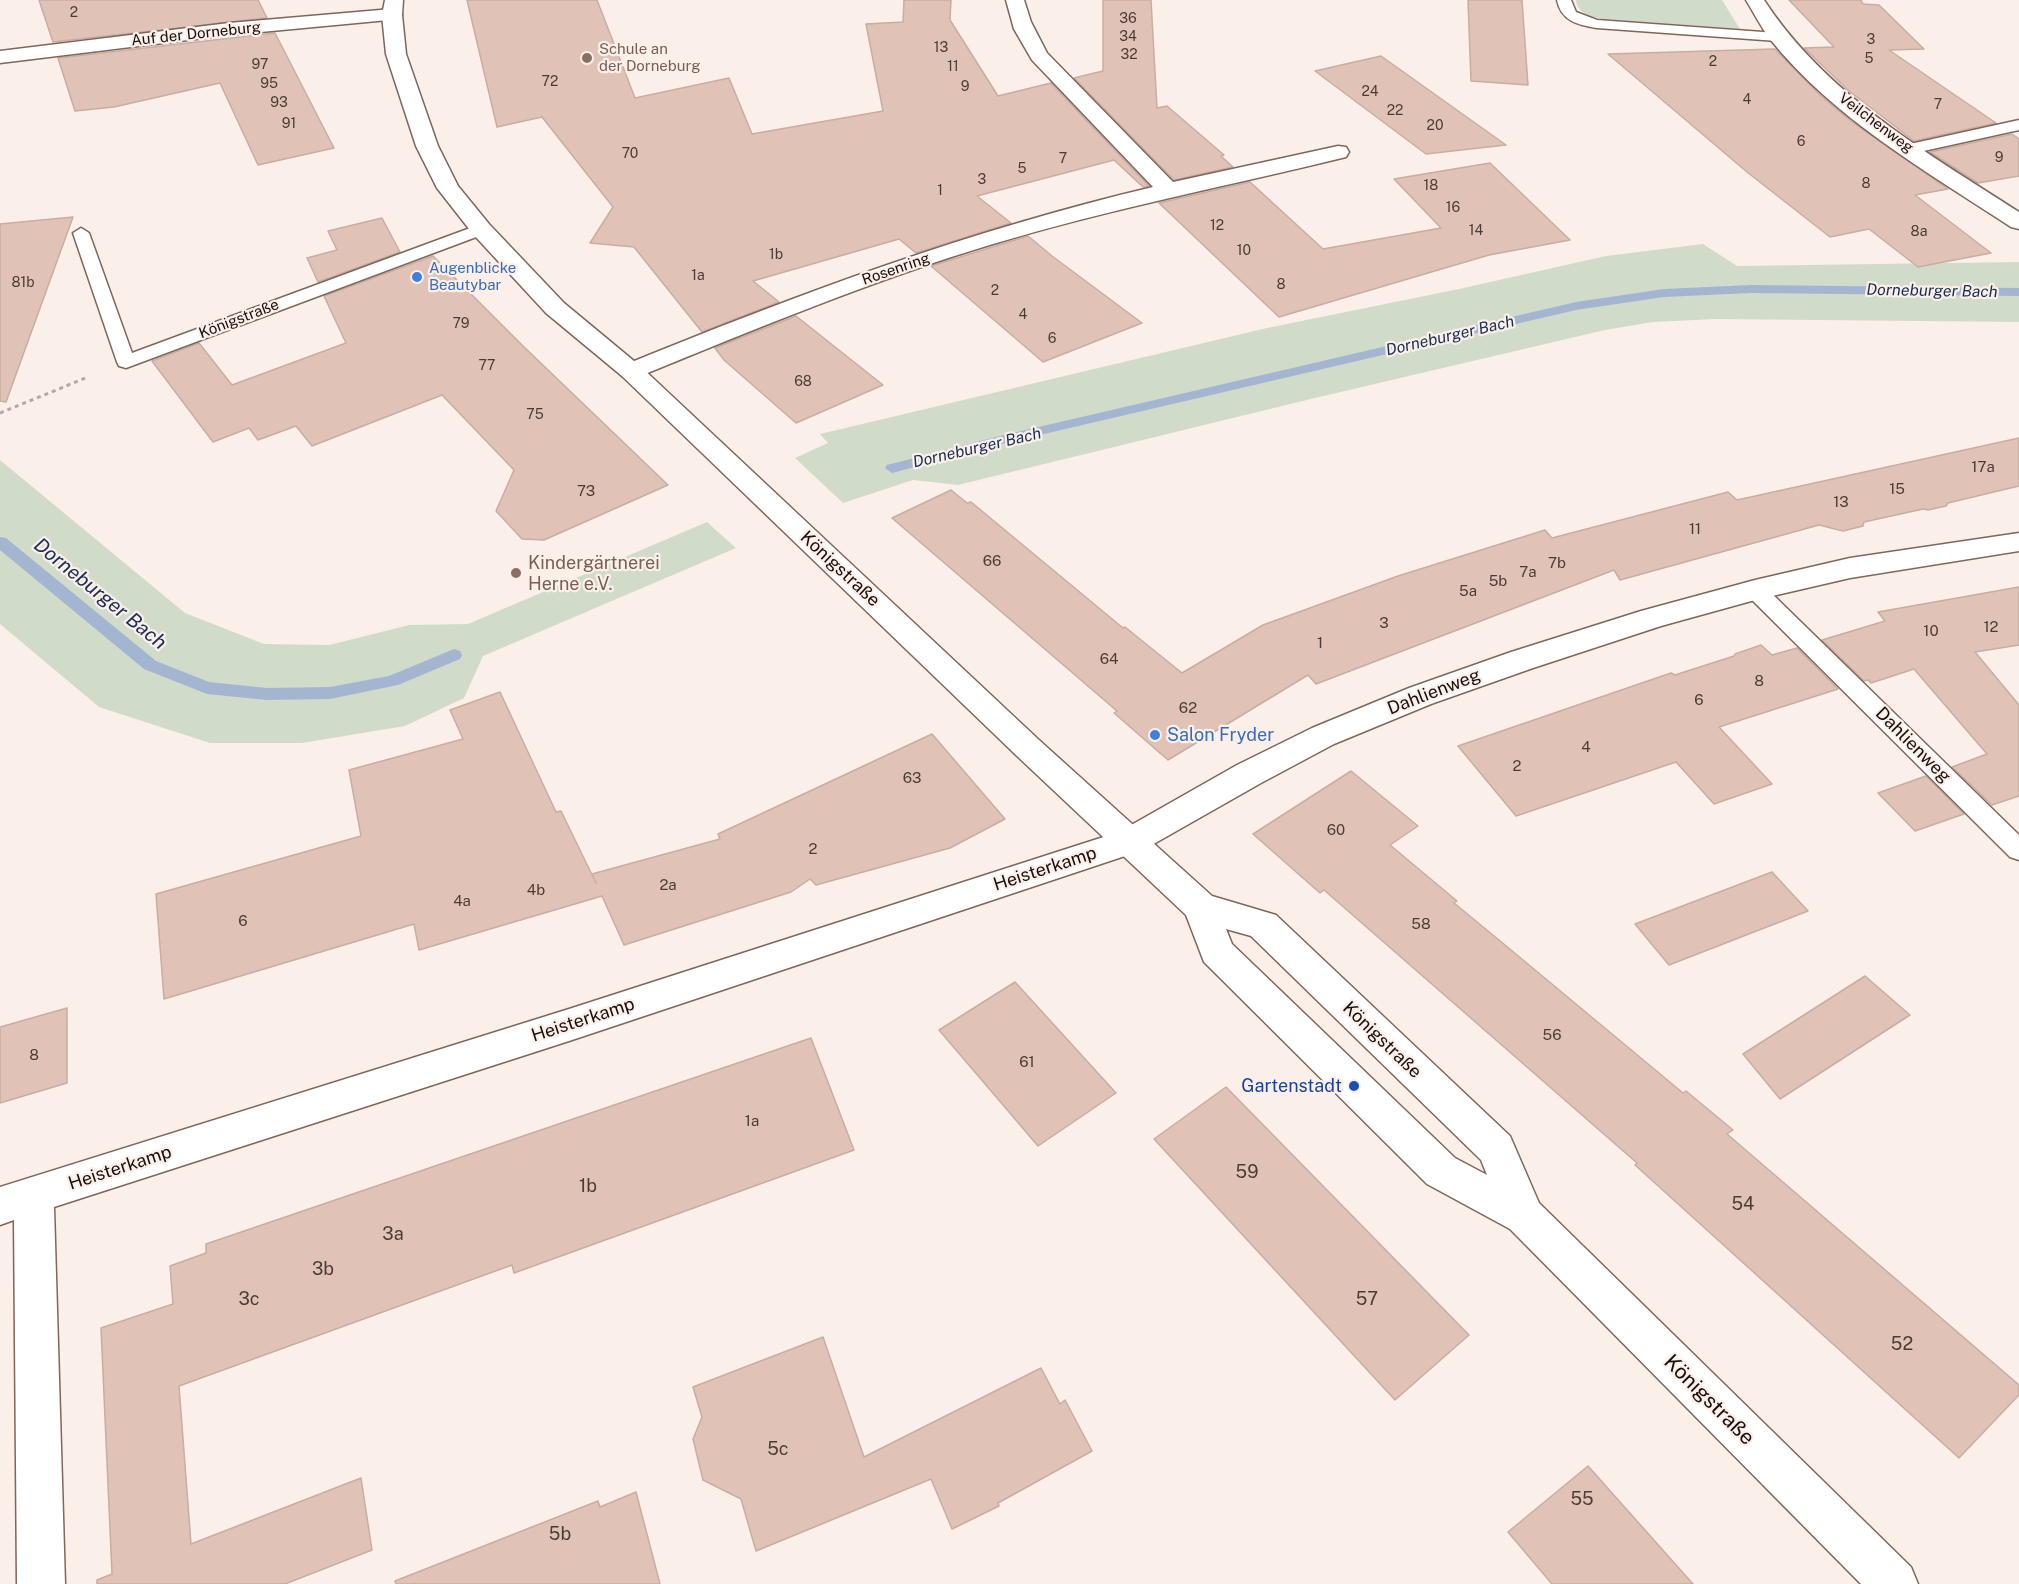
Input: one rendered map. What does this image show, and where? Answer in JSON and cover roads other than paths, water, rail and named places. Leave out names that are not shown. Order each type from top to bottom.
[{"type":"street","points":[[1015,0],[1026,34],[1039,56],[1168,190]]},
{"type":"street","name":"Veilchenweg","points":[[1755,0],[1777,37],[1806,67],[1851,107],[2019,222]]},
{"type":"street","name":"Auf der Dorneburg","points":[[0,57],[393,8]]},
{"type":"street","name":"Königstraße","points":[[393,8],[396,54],[427,146],[448,188],[481,229],[555,308],[631,371],[1028,748],[1201,907],[1263,926],[1270,932],[1496,1149],[1524,1216]]},
{"type":"street","name":"Rosenring","points":[[631,371],[819,296],[1031,225],[1168,190],[1338,152]]},
{"type":"street","name":"Dahlienweg","points":[[1131,841],[1248,774],[1313,742],[1420,696],[1652,618],[1755,590],[1850,568],[2019,542]]},
{"type":"street","name":"Heisterkamp","points":[[41,1584],[17,1200],[580,1021],[1131,841]]},
{"type":"street","name":"Königstraße","points":[[1201,907],[1217,952],[1441,1171],[1524,1216],[1894,1584]]},
{"type":"lane","points":[[1564,0],[1565,9],[1571,16],[1597,24],[1777,37]]},
{"type":"lane","points":[[1910,149],[2019,125]]},
{"type":"lane","name":"Königstraße","points":[[81,233],[126,362],[481,229]]},
{"type":"lane","name":"Dahlienweg","points":[[1755,590],[2019,850]]},
{"type":"waterway","name":"Dorneburger Bach","points":[[892,468],[1000,440],[1576,306],[1664,293],[1751,289],[2019,292]]},
{"type":"waterway","name":"Dorneburger Bach","points":[[0,542],[150,665],[207,688],[267,694],[330,693],[392,681],[454,655]]},
{"type":"place","name":"Schule an der Dorneburg","points":[[587,58]]},
{"type":"place","name":"Augenblicke Beautybar","points":[[417,277]]},
{"type":"place","name":"Kindergärtnerei Herne e.V.","points":[[516,573]]},
{"type":"place","name":"Salon Fryder","points":[[1155,735]]},
{"type":"place","name":"Gartenstadt","points":[[1354,1086]]}]
